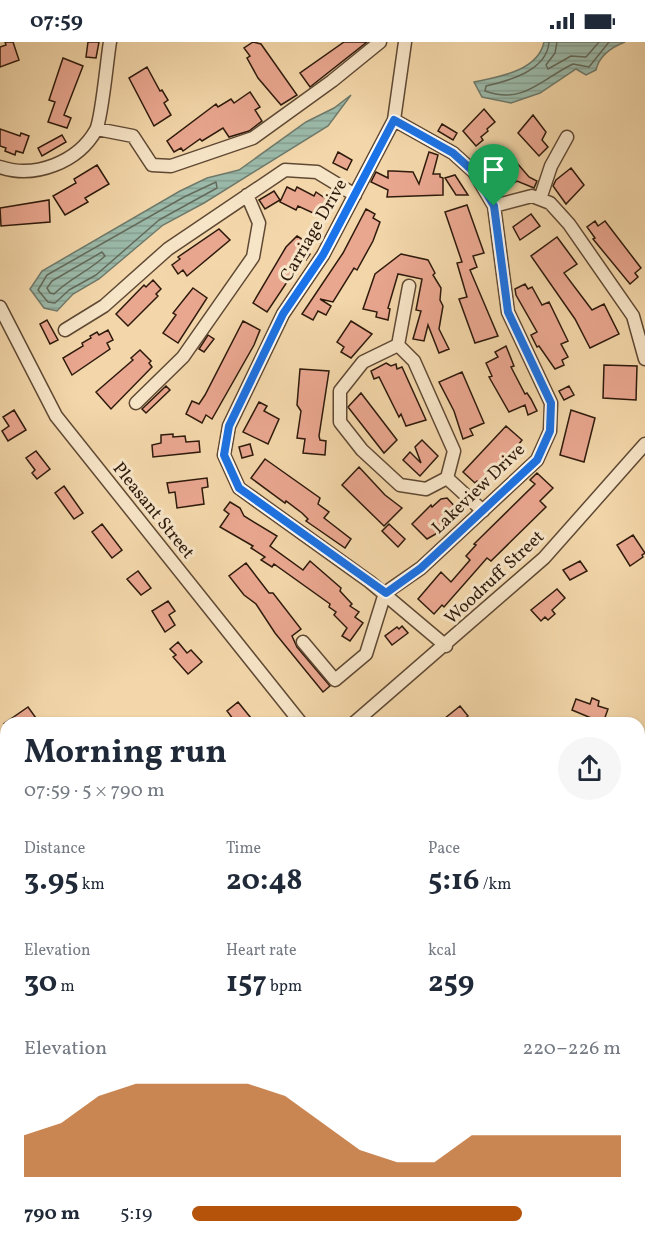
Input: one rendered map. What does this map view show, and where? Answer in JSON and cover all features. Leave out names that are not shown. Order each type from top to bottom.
[{"type":"street","points":[[0,167],[16,173],[70,159],[97,129],[110,42]]},
{"type":"street","points":[[97,129],[133,136],[152,165],[171,166],[253,138],[332,81],[380,42]]},
{"type":"street","name":"Carriage Drive","points":[[405,42],[394,120],[323,255],[283,314],[229,426],[224,455],[239,488],[386,593],[446,646]]},
{"type":"street","name":"Lakeview Drive","points":[[386,593],[421,568],[537,460],[550,431],[551,403],[508,312],[494,206],[474,172],[453,153],[394,120]]},
{"type":"street","points":[[540,199],[555,157],[567,137]]},
{"type":"street","points":[[65,330],[105,306],[168,249],[285,170],[317,172],[355,195]]},
{"type":"street","points":[[136,403],[183,357],[253,257],[259,224],[247,195]]},
{"type":"street","points":[[494,206],[514,198],[532,196],[550,203],[569,224],[633,316],[645,359]]},
{"type":"street","points":[[398,345],[409,286]]},
{"type":"street","name":"Pleasant Street","points":[[0,307],[56,416],[296,717]]},
{"type":"street","points":[[398,345],[414,361],[454,451],[447,478],[426,489],[400,486],[362,450],[340,422],[340,391],[363,362],[398,345]]},
{"type":"street","name":"Woodruff Street","points":[[361,717],[446,646],[544,558],[645,444]]},
{"type":"street","points":[[447,478],[483,511]]},
{"type":"street","points":[[303,642],[335,680],[366,654],[386,593]]},
{"type":"water","points":[[544,42],[625,42],[607,53],[600,60],[596,70],[586,75],[576,69],[540,93],[511,103],[482,97],[474,82],[505,75],[526,66],[540,52]]},
{"type":"water","points":[[351,95],[328,126],[204,203],[163,225],[99,279],[73,294],[57,311],[44,308],[30,289],[42,271],[180,191],[207,178],[239,170],[306,122],[334,108]]},
{"type":"building","points":[[5,42],[13,42],[19,60],[0,67],[0,47],[6,45]]},
{"type":"building","points":[[88,42],[99,42],[96,58],[86,57]]},
{"type":"building","points":[[253,42],[261,44],[297,95],[281,105],[258,78],[247,58],[250,56],[244,48]]},
{"type":"building","points":[[344,42],[367,42],[310,87],[300,73]]},
{"type":"building","points":[[63,58],[83,66],[64,115],[71,118],[67,128],[48,122],[55,102],[49,100]]},
{"type":"building","points":[[147,67],[160,91],[162,90],[168,100],[164,103],[171,115],[154,126],[129,78]]},
{"type":"building","points":[[250,92],[260,107],[255,110],[262,121],[249,131],[229,137],[223,128],[202,141],[200,139],[183,151],[181,148],[174,152],[167,141],[216,104],[218,107],[231,99],[234,103]]},
{"type":"building","points":[[484,109],[495,122],[487,129],[488,131],[481,137],[483,140],[476,146],[463,131]]},
{"type":"building","points":[[533,115],[546,132],[542,140],[548,147],[539,156],[518,133]]},
{"type":"building","points":[[442,124],[457,133],[453,140],[438,131]]},
{"type":"building","points":[[0,129],[20,136],[21,133],[29,136],[23,153],[16,151],[15,155],[0,146]]},
{"type":"building","points":[[62,135],[66,142],[42,156],[38,148]]},
{"type":"building","points":[[338,152],[352,160],[347,170],[333,163]]},
{"type":"building","points":[[429,152],[438,155],[433,174],[440,174],[443,178],[443,195],[387,197],[388,190],[371,182],[376,172],[388,178],[388,171],[393,171],[413,172],[419,184]]},
{"type":"building","points":[[479,156],[491,170],[485,175],[474,161]]},
{"type":"building","points":[[511,156],[529,177],[537,181],[534,188],[517,181],[504,189],[491,174]]},
{"type":"building","points":[[97,165],[109,184],[85,198],[88,202],[65,215],[53,196],[76,183],[74,179]]},
{"type":"building","points":[[571,168],[584,185],[566,204],[553,186],[556,180]]},
{"type":"building","points":[[455,175],[468,195],[456,195],[445,178]]},
{"type":"building","points":[[287,187],[295,191],[297,187],[314,196],[316,192],[332,203],[324,218],[298,206],[296,210],[280,202]]},
{"type":"building","points":[[274,191],[280,200],[265,209],[259,200]]},
{"type":"building","points":[[49,200],[50,222],[1,226],[0,208]]},
{"type":"building","points":[[467,205],[484,253],[473,256],[477,267],[470,270],[498,336],[475,343],[459,299],[467,297],[457,263],[462,262],[445,212]]},
{"type":"building","points":[[366,209],[375,214],[373,218],[380,222],[373,241],[357,270],[354,268],[333,302],[320,299],[331,306],[326,315],[318,311],[313,320],[302,314],[343,253]]},
{"type":"building","points":[[531,214],[540,226],[520,240],[513,227]]},
{"type":"building","points":[[595,221],[598,226],[605,221],[641,268],[635,273],[638,277],[630,284],[593,239],[595,238],[587,227]]},
{"type":"building","points":[[219,229],[230,240],[187,276],[183,270],[178,274],[172,265],[180,259],[178,257]]},
{"type":"building","points":[[297,236],[311,245],[307,251],[310,254],[306,260],[303,258],[267,312],[253,303],[286,247]]},
{"type":"building","points":[[557,237],[577,264],[564,273],[592,310],[604,304],[619,334],[590,348],[575,319],[531,256]]},
{"type":"building","points":[[401,254],[428,260],[435,273],[433,275],[441,288],[440,300],[443,306],[439,329],[449,349],[439,353],[428,325],[424,341],[413,339],[421,311],[416,310],[422,279],[398,274],[388,308],[390,309],[388,320],[376,317],[377,312],[363,309],[375,274]]},
{"type":"building","points":[[153,280],[161,289],[156,294],[158,296],[128,326],[116,314],[144,285],[146,287]]},
{"type":"building","points":[[525,284],[528,289],[532,287],[542,305],[549,302],[568,341],[561,344],[568,357],[562,360],[564,365],[555,369],[539,346],[537,347],[531,335],[537,332],[516,295],[515,289]]},
{"type":"building","points":[[193,288],[207,298],[178,343],[163,333],[176,315],[173,313]]},
{"type":"building","points":[[47,320],[58,340],[50,344],[40,324]]},
{"type":"building","points":[[243,321],[260,330],[254,345],[212,419],[206,415],[202,423],[186,414],[192,401],[199,404],[205,395]]},
{"type":"building","points":[[351,321],[372,334],[351,358],[341,352],[344,347],[337,342]]},
{"type":"building","points":[[108,330],[113,340],[107,343],[110,349],[72,375],[63,358],[83,346],[82,343],[91,338],[90,336],[97,332],[99,335]]},
{"type":"building","points":[[208,335],[214,339],[204,352],[199,349]]},
{"type":"building","points":[[506,346],[514,366],[511,367],[537,411],[528,415],[525,405],[509,412],[489,377],[492,376],[486,363],[498,357],[495,352]]},
{"type":"building","points":[[140,350],[151,361],[149,363],[152,367],[111,409],[96,392],[133,360],[131,358]]},
{"type":"building","points":[[386,363],[391,366],[396,364],[397,369],[402,367],[426,420],[406,426],[401,414],[399,417],[379,377],[374,379],[371,371]]},
{"type":"building","points":[[604,365],[637,366],[636,400],[603,398]]},
{"type":"building","points":[[300,369],[329,371],[319,436],[320,440],[326,441],[325,455],[303,453],[305,439],[297,438],[301,411],[297,405]]},
{"type":"building","points":[[462,372],[484,423],[470,429],[473,435],[463,439],[454,411],[439,382]]},
{"type":"building","points":[[166,386],[170,390],[146,413],[142,409]]},
{"type":"building","points":[[569,386],[574,395],[564,400],[559,391]]},
{"type":"building","points":[[361,393],[397,440],[384,453],[348,407]]},
{"type":"building","points":[[259,402],[267,406],[264,411],[279,419],[268,444],[243,432]]},
{"type":"building","points":[[14,410],[26,430],[8,441],[2,431],[9,426],[3,417]]},
{"type":"building","points":[[571,410],[595,418],[584,462],[560,455]]},
{"type":"building","points":[[506,426],[522,440],[505,462],[480,484],[477,481],[475,483],[463,472]]},
{"type":"building","points":[[173,434],[173,437],[185,436],[186,442],[199,441],[200,452],[153,457],[152,445],[161,443],[161,435]]},
{"type":"building","points":[[422,440],[438,456],[420,476],[403,460],[410,452],[421,463],[415,447]]},
{"type":"building","points":[[250,444],[253,455],[242,458],[239,447]]},
{"type":"building","points":[[36,451],[50,469],[37,479],[32,473],[35,470],[26,458]]},
{"type":"building","points":[[265,459],[320,498],[318,504],[329,512],[324,518],[351,539],[345,548],[306,521],[308,519],[302,513],[286,501],[285,503],[251,478]]},
{"type":"building","points":[[359,467],[385,495],[402,508],[384,526],[342,485]]},
{"type":"building","points":[[537,473],[553,488],[540,501],[546,507],[491,561],[487,558],[444,607],[442,605],[434,614],[418,599],[441,572],[451,582],[470,560],[466,556],[476,545],[474,544],[535,484],[530,480]]},
{"type":"building","points":[[207,478],[208,487],[202,488],[204,504],[177,508],[175,492],[169,493],[167,483]]},
{"type":"building","points":[[64,486],[83,513],[74,519],[55,493]]},
{"type":"building","points":[[447,498],[459,511],[439,527],[441,531],[427,539],[412,524],[431,505],[432,507],[441,499]]},
{"type":"building","points":[[230,502],[240,508],[244,516],[277,536],[270,546],[303,570],[310,561],[341,588],[340,591],[352,604],[350,606],[359,612],[355,617],[363,623],[350,641],[342,636],[347,628],[334,615],[336,612],[329,607],[330,604],[274,564],[272,567],[261,560],[265,557],[251,548],[253,546],[220,527],[229,514],[224,510]]},
{"type":"building","points":[[102,524],[122,550],[112,558],[92,532]]},
{"type":"building","points":[[389,524],[405,539],[398,547],[382,531]]},
{"type":"building","points":[[633,535],[645,553],[630,566],[617,545]]},
{"type":"building","points":[[580,561],[587,571],[570,580],[563,570]]},
{"type":"building","points":[[246,563],[301,629],[292,636],[297,647],[330,686],[323,692],[275,633],[256,604],[244,595],[229,576]]},
{"type":"building","points":[[138,571],[151,588],[141,595],[127,579]]},
{"type":"building","points":[[557,589],[565,598],[552,610],[555,614],[548,620],[545,617],[541,621],[531,610]]},
{"type":"building","points":[[168,601],[175,611],[169,615],[175,625],[165,632],[152,611]]},
{"type":"building","points":[[402,626],[408,633],[392,645],[385,636]]},
{"type":"building","points":[[178,642],[187,653],[191,650],[202,662],[188,674],[173,657],[176,655],[170,649]]},
{"type":"building","points":[[592,698],[599,701],[598,706],[608,709],[605,717],[589,717],[572,710],[576,699],[590,704]]},
{"type":"building","points":[[238,702],[250,717],[232,717],[227,711]]},
{"type":"building","points":[[460,706],[468,716],[467,717],[446,717]]},
{"type":"building","points":[[28,707],[35,717],[14,717]]},
{"type":"route","points":[[394,120],[453,153],[474,172],[494,206],[508,312],[522,346],[551,403],[550,431],[537,460],[421,568],[386,593],[296,531],[239,488],[224,455],[229,426],[283,314],[323,255],[394,120]]}]
